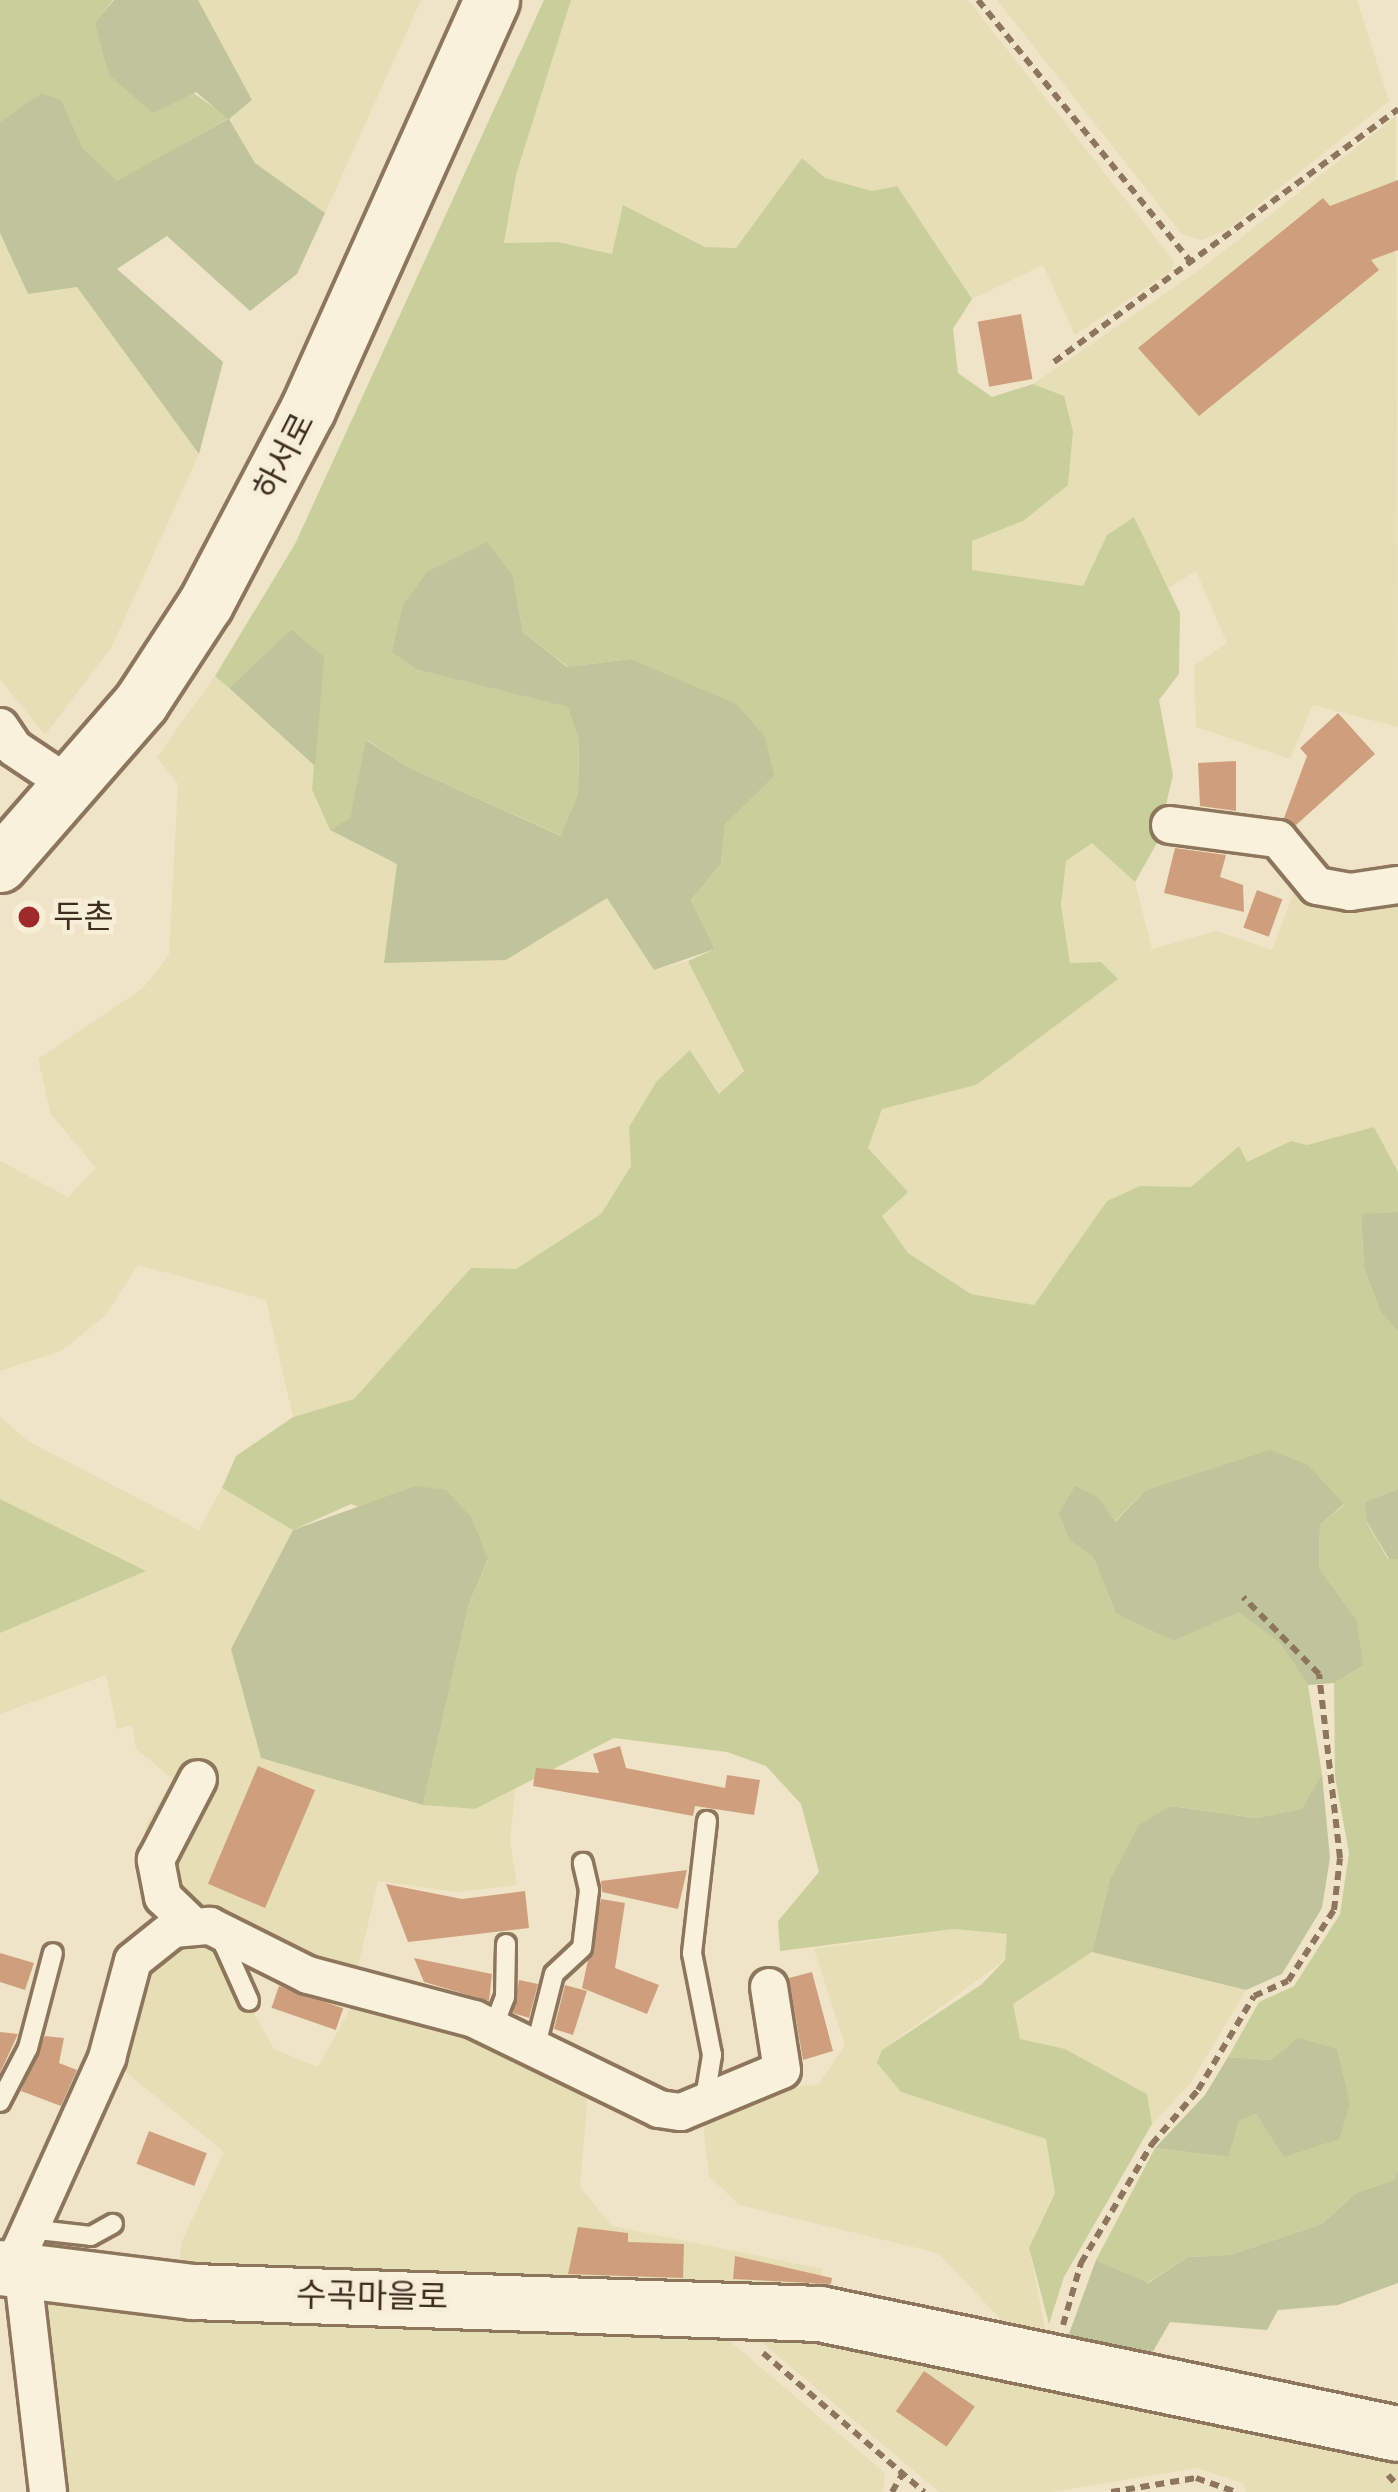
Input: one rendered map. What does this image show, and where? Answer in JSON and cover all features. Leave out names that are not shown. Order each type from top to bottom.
[{"type":"street","name":"하서로","points":[[0,865],[74,788],[142,702],[229,562],[308,410],[492,0]]},
{"type":"street","points":[[0,727],[14,748],[74,788]]},
{"type":"street","points":[[1170,825],[1278,838],[1317,886],[1350,892],[1398,885]]},
{"type":"street","points":[[198,1780],[156,1860],[163,1898],[189,1922],[228,1935],[308,1975],[493,2028],[658,2110],[704,2104],[782,2070],[769,1987]]},
{"type":"street","points":[[48,2492],[19,2257],[106,2058],[133,1961],[189,1922]]},
{"type":"street","name":"수곡마을로","points":[[19,2257],[193,2292],[719,2306],[820,2314],[1398,2434]]},
{"type":"lane","points":[[704,2104],[712,2055],[692,1953],[707,1821]]},
{"type":"lane","points":[[535,2049],[554,1974],[582,1948],[583,1863]]},
{"type":"lane","points":[[228,1935],[224,1945],[249,2001]]},
{"type":"lane","points":[[493,2028],[505,1997],[506,1944]]},
{"type":"lane","points":[[0,2102],[28,2048],[53,1953]]},
{"type":"lane","points":[[19,2257],[91,2236],[112,2224]]},
{"type":"path","points":[[978,0],[1193,265]]},
{"type":"path","points":[[1054,362],[1193,265],[1398,110]]},
{"type":"path","points":[[1052,2363],[1081,2263],[1152,2144],[1198,2090],[1254,1996],[1288,1981],[1334,1910],[1340,1858],[1319,1674],[1243,1597]]},
{"type":"path","points":[[719,2306],[924,2492]]},
{"type":"path","points":[[892,2492],[902,2475]]},
{"type":"path","points":[[1111,2492],[1196,2478],[1237,2492]]},
{"type":"shaded area","points":[[198,0],[421,0],[325,213],[255,163],[229,118],[252,100]]},
{"type":"shaded area","points":[[571,0],[968,0],[1174,261],[1171,271],[1075,335],[1043,265],[972,299],[897,186],[872,191],[825,178],[802,158],[736,248],[705,247],[624,206],[612,254],[558,242],[504,244],[516,175]]},
{"type":"shaded area","points":[[997,0],[1357,0],[1389,101],[1228,229],[1202,240],[1182,234]]},
{"type":"shaded area","points":[[1396,116],[1398,727],[1313,705],[1290,759],[1196,727],[1194,666],[1227,643],[1196,571],[1168,588],[1134,517],[1107,535],[1083,586],[972,570],[972,541],[1023,521],[1064,396],[1033,384],[1202,268]]},
{"type":"shaded area","points":[[0,233],[28,294],[77,286],[199,454],[112,646],[45,735],[0,679]]},
{"type":"shaded area","points":[[215,676],[315,766],[312,791],[330,830],[397,864],[506,960],[607,898],[654,970],[688,961],[744,1070],[720,1094],[691,1051],[629,1126],[631,1166],[601,1214],[516,1269],[471,1269],[354,1399],[293,1417],[266,1300],[138,1265],[105,1316],[61,1351],[0,1371],[0,1161],[68,1197],[96,1168],[51,1114],[38,1059],[143,988],[169,955],[178,784],[157,757]]},
{"type":"shaded area","points":[[1092,843],[1135,882],[1152,949],[1216,931],[1272,950],[1294,892],[1339,904],[1398,897],[1398,1172],[1374,1127],[1307,1145],[1291,1141],[1246,1162],[1239,1147],[1191,1187],[1140,1186],[1107,1201],[1034,1305],[971,1294],[908,1253],[882,1215],[868,1148],[882,1109],[976,1085],[1117,979],[1101,962],[1070,963],[1061,905],[1066,860]]},
{"type":"shaded area","points":[[0,1417],[28,1441],[199,1530],[222,1488],[293,1530],[231,1649],[261,1758],[423,1805],[475,1809],[516,1785],[510,1840],[517,1885],[457,1892],[378,1881],[354,1984],[212,1919],[141,1857],[147,1823],[173,1779],[136,1749],[132,1725],[117,1729],[106,1675],[0,1714],[0,1633],[145,1571],[0,1499]]},
{"type":"shaded area","points":[[955,1929],[1007,1934],[1005,1960],[882,2050],[901,2092],[1046,2139],[1055,2193],[1029,2248],[1048,2343],[1014,2333],[938,2253],[739,2205],[709,2176],[702,2113],[752,2092],[819,2084],[845,2045],[814,1949]]},
{"type":"shaded area","points":[[212,1939],[274,2049],[318,2067],[356,1998],[561,2066],[558,2080],[588,2093],[580,2187],[612,2226],[822,2269],[818,2295],[178,2269],[182,2241],[224,2152],[116,2064],[128,1992],[173,1941]]},
{"type":"shaded area","points":[[1092,1952],[1246,1990],[1191,2083],[1152,2124],[1147,2094],[1065,2049],[1020,2040],[1013,2004]]},
{"type":"shaded area","points":[[53,2292],[706,2321],[885,2473],[883,2492],[62,2492],[39,2302]]},
{"type":"shaded area","points":[[754,2324],[1398,2451],[1398,2492],[1246,2492],[1243,2483],[1197,2468],[1050,2492],[939,2492],[752,2334]]},
{"type":"green space","points":[[0,0],[113,0],[95,24],[229,118],[117,182],[83,148],[62,101],[0,122]]},
{"type":"green space","points":[[114,0],[198,0],[252,100],[229,119],[255,163],[325,213],[297,274],[250,311],[167,236],[117,269],[223,362],[199,454],[77,287],[28,294],[0,233],[0,122],[42,93],[62,101],[83,148],[117,181],[228,119],[196,92],[153,113],[109,75],[95,23]]},
{"type":"green space","points":[[544,0],[571,0],[516,175],[504,243],[558,242],[612,254],[623,205],[705,247],[736,248],[802,158],[825,178],[872,191],[897,186],[972,299],[953,329],[958,373],[992,397],[1033,384],[1064,396],[1073,431],[1068,485],[1023,521],[972,541],[972,570],[1083,586],[1107,535],[1134,517],[1180,613],[1179,674],[1159,700],[1173,775],[1157,843],[1135,882],[1092,843],[1066,861],[1061,905],[1070,963],[1101,962],[1118,979],[976,1085],[882,1109],[868,1148],[908,1192],[882,1216],[908,1253],[971,1294],[1034,1305],[1107,1201],[1140,1186],[1191,1187],[1239,1146],[1247,1162],[1291,1141],[1307,1145],[1374,1127],[1398,1172],[1398,1212],[1361,1215],[1364,1266],[1398,1331],[1398,1489],[1366,1502],[1367,1523],[1388,1559],[1398,1559],[1398,2169],[1394,2180],[1356,2193],[1322,2224],[1230,2255],[1188,2257],[1147,2283],[1096,2260],[1155,2148],[1227,2157],[1239,2121],[1256,2114],[1284,2156],[1272,2060],[1228,2057],[1259,2002],[1294,1986],[1340,1914],[1349,1853],[1335,1777],[1334,1683],[1362,1664],[1357,1620],[1319,1568],[1320,1525],[1344,1505],[1308,1466],[1271,1451],[1146,1490],[1114,1522],[1098,1497],[1070,1541],[1093,1557],[1116,1614],[1173,1641],[1239,1611],[1279,1642],[1308,1685],[1322,1774],[1303,1809],[1255,1818],[1171,1806],[1109,1882],[1092,1952],[1013,2004],[1020,2039],[1065,2049],[1147,2094],[1152,2124],[1064,2277],[1049,2324],[1029,2248],[1055,2193],[1046,2139],[901,2092],[877,2063],[882,2050],[982,1984],[1005,1960],[1007,1934],[954,1929],[780,1951],[778,1921],[819,1872],[801,1804],[766,1766],[727,1752],[614,1738],[475,1809],[423,1805],[469,1604],[488,1560],[351,1504],[293,1530],[222,1488],[236,1456],[293,1417],[354,1399],[471,1268],[516,1269],[601,1214],[631,1166],[629,1127],[657,1081],[690,1050],[719,1094],[744,1071],[688,961],[715,949],[691,900],[721,864],[725,824],[630,659],[568,667],[523,632],[513,576],[418,670],[569,707],[579,741],[578,794],[562,836],[408,767],[367,740],[350,819],[330,830],[312,790],[323,657],[291,629],[229,688],[215,676],[295,544]]},
{"type":"green space","points":[[487,542],[513,576],[523,632],[567,667],[630,659],[736,704],[765,737],[774,776],[725,824],[721,864],[691,900],[715,949],[654,970],[607,898],[506,960],[384,963],[397,864],[330,830],[350,818],[366,740],[408,767],[561,836],[578,794],[579,741],[568,707],[418,670],[392,652],[403,605],[427,572]]},
{"type":"green space","points":[[291,629],[324,657],[315,766],[229,688]]},
{"type":"green space","points":[[1398,1212],[1398,1331],[1381,1312],[1364,1266],[1361,1214]]},
{"type":"green space","points":[[1270,1450],[1308,1465],[1344,1504],[1320,1525],[1319,1568],[1357,1620],[1363,1665],[1334,1683],[1308,1685],[1279,1642],[1239,1612],[1173,1641],[1116,1614],[1093,1557],[1070,1541],[1059,1513],[1075,1486],[1098,1497],[1115,1522],[1146,1490]]},
{"type":"green space","points":[[416,1486],[446,1490],[471,1517],[488,1559],[469,1604],[423,1805],[261,1758],[231,1649],[293,1530]]},
{"type":"green space","points":[[1398,1489],[1398,1559],[1389,1559],[1367,1522],[1365,1502]]},
{"type":"green space","points":[[0,1499],[146,1571],[0,1633]]},
{"type":"green space","points":[[1322,1774],[1330,1858],[1322,1908],[1282,1974],[1246,1990],[1092,1952],[1109,1882],[1139,1825],[1171,1806],[1255,1818],[1302,1809]]},
{"type":"green space","points":[[1298,2038],[1337,2049],[1350,2105],[1339,2139],[1284,2157],[1256,2114],[1239,2121],[1228,2157],[1155,2148],[1205,2095],[1228,2057],[1271,2060]]},
{"type":"green space","points":[[1398,2169],[1398,2283],[1338,2305],[1278,2310],[1267,2330],[1170,2322],[1148,2360],[1066,2342],[1096,2260],[1148,2283],[1188,2257],[1230,2255],[1322,2224],[1356,2193],[1394,2180]]},
{"type":"building","points":[[1398,180],[1398,250],[1371,260],[1379,270],[1199,416],[1138,348],[1323,198],[1330,206]]},
{"type":"building","points":[[1021,314],[1032,379],[989,387],[978,322]]},
{"type":"building","points":[[1338,713],[1375,754],[1296,825],[1284,818],[1307,756],[1300,748]]},
{"type":"building","points":[[1236,761],[1236,811],[1200,806],[1198,763]]},
{"type":"building","points":[[1175,848],[1226,855],[1220,877],[1243,885],[1244,912],[1164,893]]},
{"type":"building","points":[[1257,890],[1282,899],[1269,937],[1243,928]]},
{"type":"building","points":[[620,1746],[626,1768],[725,1788],[727,1775],[760,1780],[754,1815],[695,1806],[693,1816],[533,1786],[536,1768],[599,1773],[593,1754]]},
{"type":"building","points":[[258,1766],[315,1790],[265,1908],[208,1884]]},
{"type":"building","points":[[687,1870],[678,1909],[602,1892],[601,1881]]},
{"type":"building","points":[[386,1884],[462,1899],[525,1891],[529,1928],[408,1942]]},
{"type":"building","points":[[601,1899],[625,1903],[615,1968],[659,1985],[647,2014],[582,1988]]},
{"type":"building","points":[[0,1953],[34,1963],[25,1990],[0,1982]]},
{"type":"building","points":[[414,1958],[492,1974],[489,2001],[424,1982]]},
{"type":"building","points":[[812,1972],[833,2051],[803,2060],[789,1978]]},
{"type":"building","points":[[519,1980],[538,1984],[529,2018],[513,2013]]},
{"type":"building","points":[[565,1985],[587,1991],[573,2035],[554,2029]]},
{"type":"building","points":[[279,1986],[343,2008],[336,2030],[272,2008]]},
{"type":"building","points":[[0,2032],[18,2034],[0,2073]]},
{"type":"building","points":[[45,2036],[64,2038],[59,2063],[77,2070],[61,2106],[21,2091]]},
{"type":"building","points":[[149,2131],[207,2153],[194,2186],[136,2164]]},
{"type":"building","points":[[578,2227],[628,2233],[628,2242],[684,2244],[683,2278],[568,2274]]},
{"type":"building","points":[[735,2256],[832,2278],[831,2284],[733,2279]]},
{"type":"building","points":[[924,2371],[975,2407],[947,2447],[896,2411]]},
{"type":"place","name":"두촌","points":[[29,917]]}]
